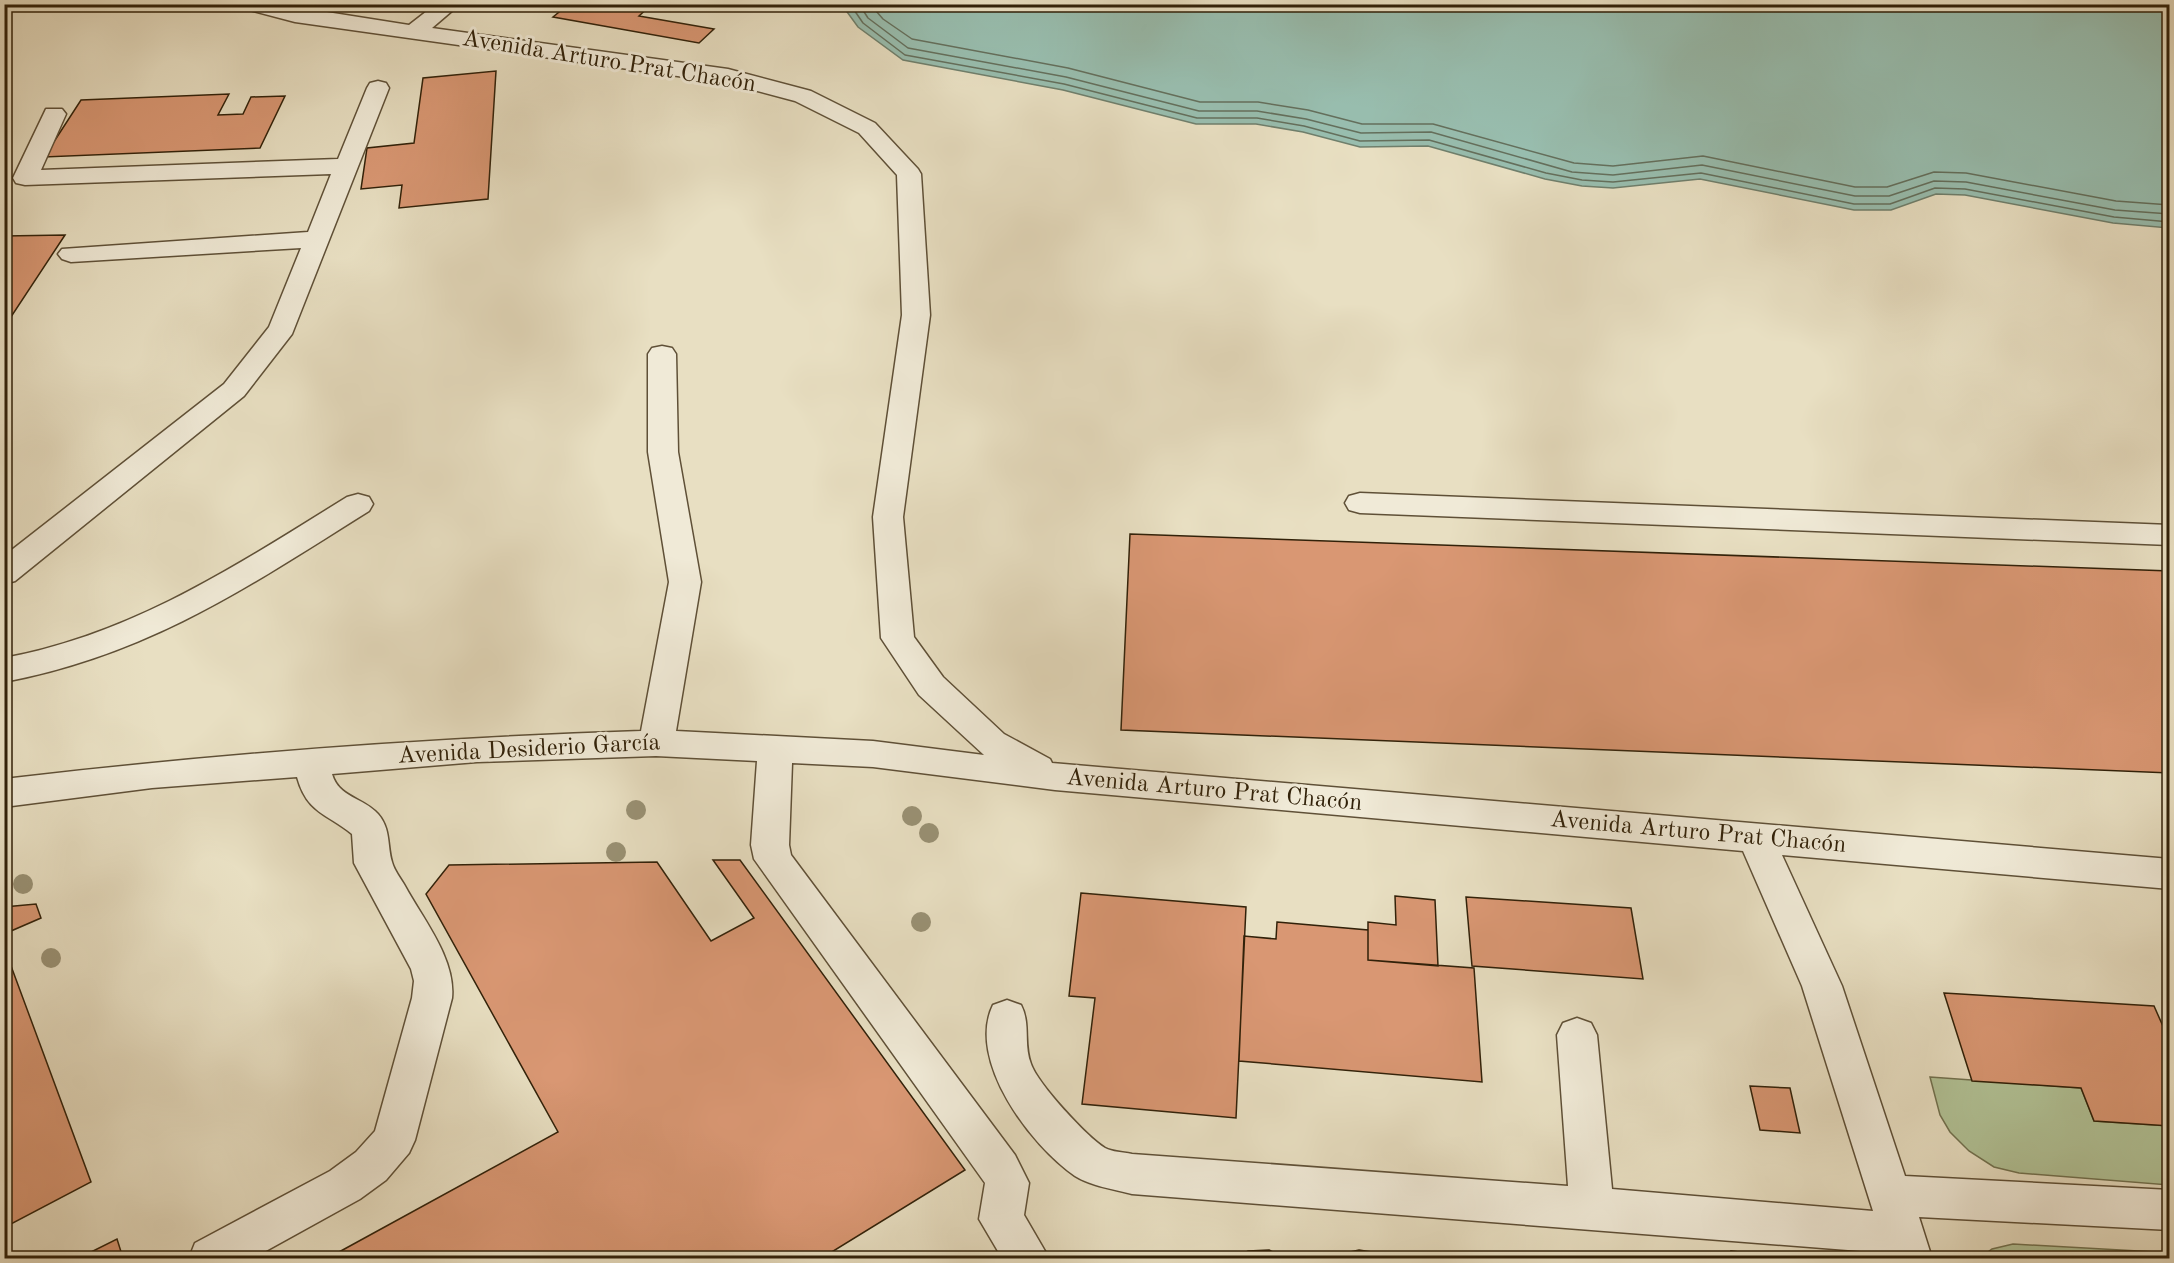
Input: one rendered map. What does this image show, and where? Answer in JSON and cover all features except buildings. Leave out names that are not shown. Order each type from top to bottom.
[{"type":"street","name":"Avenida Arturo Prat Chacón","points":[[249,4],[295,16],[547,49],[729,76],[803,96],[867,128],[909,174],[916,315],[888,517],[898,638],[931,686],[992,743],[1054,777],[2169,874]]},
{"type":"street","points":[[412,33],[450,4]]},
{"type":"street","points":[[4,573],[234,390],[282,328],[378,88]]},
{"type":"street","points":[[54,114],[25,178],[347,166]]},
{"type":"street","points":[[70,254],[318,239]]},
{"type":"street","points":[[656,743],[666,700],[685,582],[663,452],[662,354]]},
{"type":"street","points":[[1360,503],[2169,535]]},
{"type":"street","points":[[4,670],[76,653],[168,616],[222,587],[358,504]]},
{"type":"street","name":"Avenida Desiderio García","points":[[4,793],[152,775],[477,749],[656,743],[873,754],[1054,777]]},
{"type":"street","points":[[775,749],[770,845],[773,859],[1000,1169],[1007,1183],[1000,1219],[1027,1258]]},
{"type":"street","points":[[211,1258],[345,1185],[371,1166],[394,1140],[432,998],[434,981],[430,968],[373,863],[370,832],[365,824],[351,813],[334,806],[319,792],[311,764]]},
{"type":"street","points":[[1756,838],[1803,948],[1822,986],[1901,1229]]},
{"type":"street","points":[[1007,1017],[1007,1050],[1014,1073],[1053,1125],[1073,1148],[1093,1164],[1132,1174],[1901,1229],[2169,1210]]},
{"type":"street","points":[[1577,1035],[1592,1208]]},
{"type":"shaded area","points":[[1930,1077],[2081,1088],[2094,1121],[2169,1126],[2169,1185],[2019,1173],[1994,1167],[1969,1151],[1950,1132],[1940,1115]]},
{"type":"shaded area","points":[[2013,1244],[2156,1252],[2162,1258],[1980,1258],[1992,1249]]},
{"type":"water","points":[[842,5],[2169,5],[2169,228],[2113,223],[1965,195],[1936,194],[1891,210],[1854,210],[1700,179],[1613,188],[1582,186],[1545,179],[1428,146],[1360,147],[1303,132],[1256,124],[1196,124],[1063,90],[903,60],[858,27]]}]
